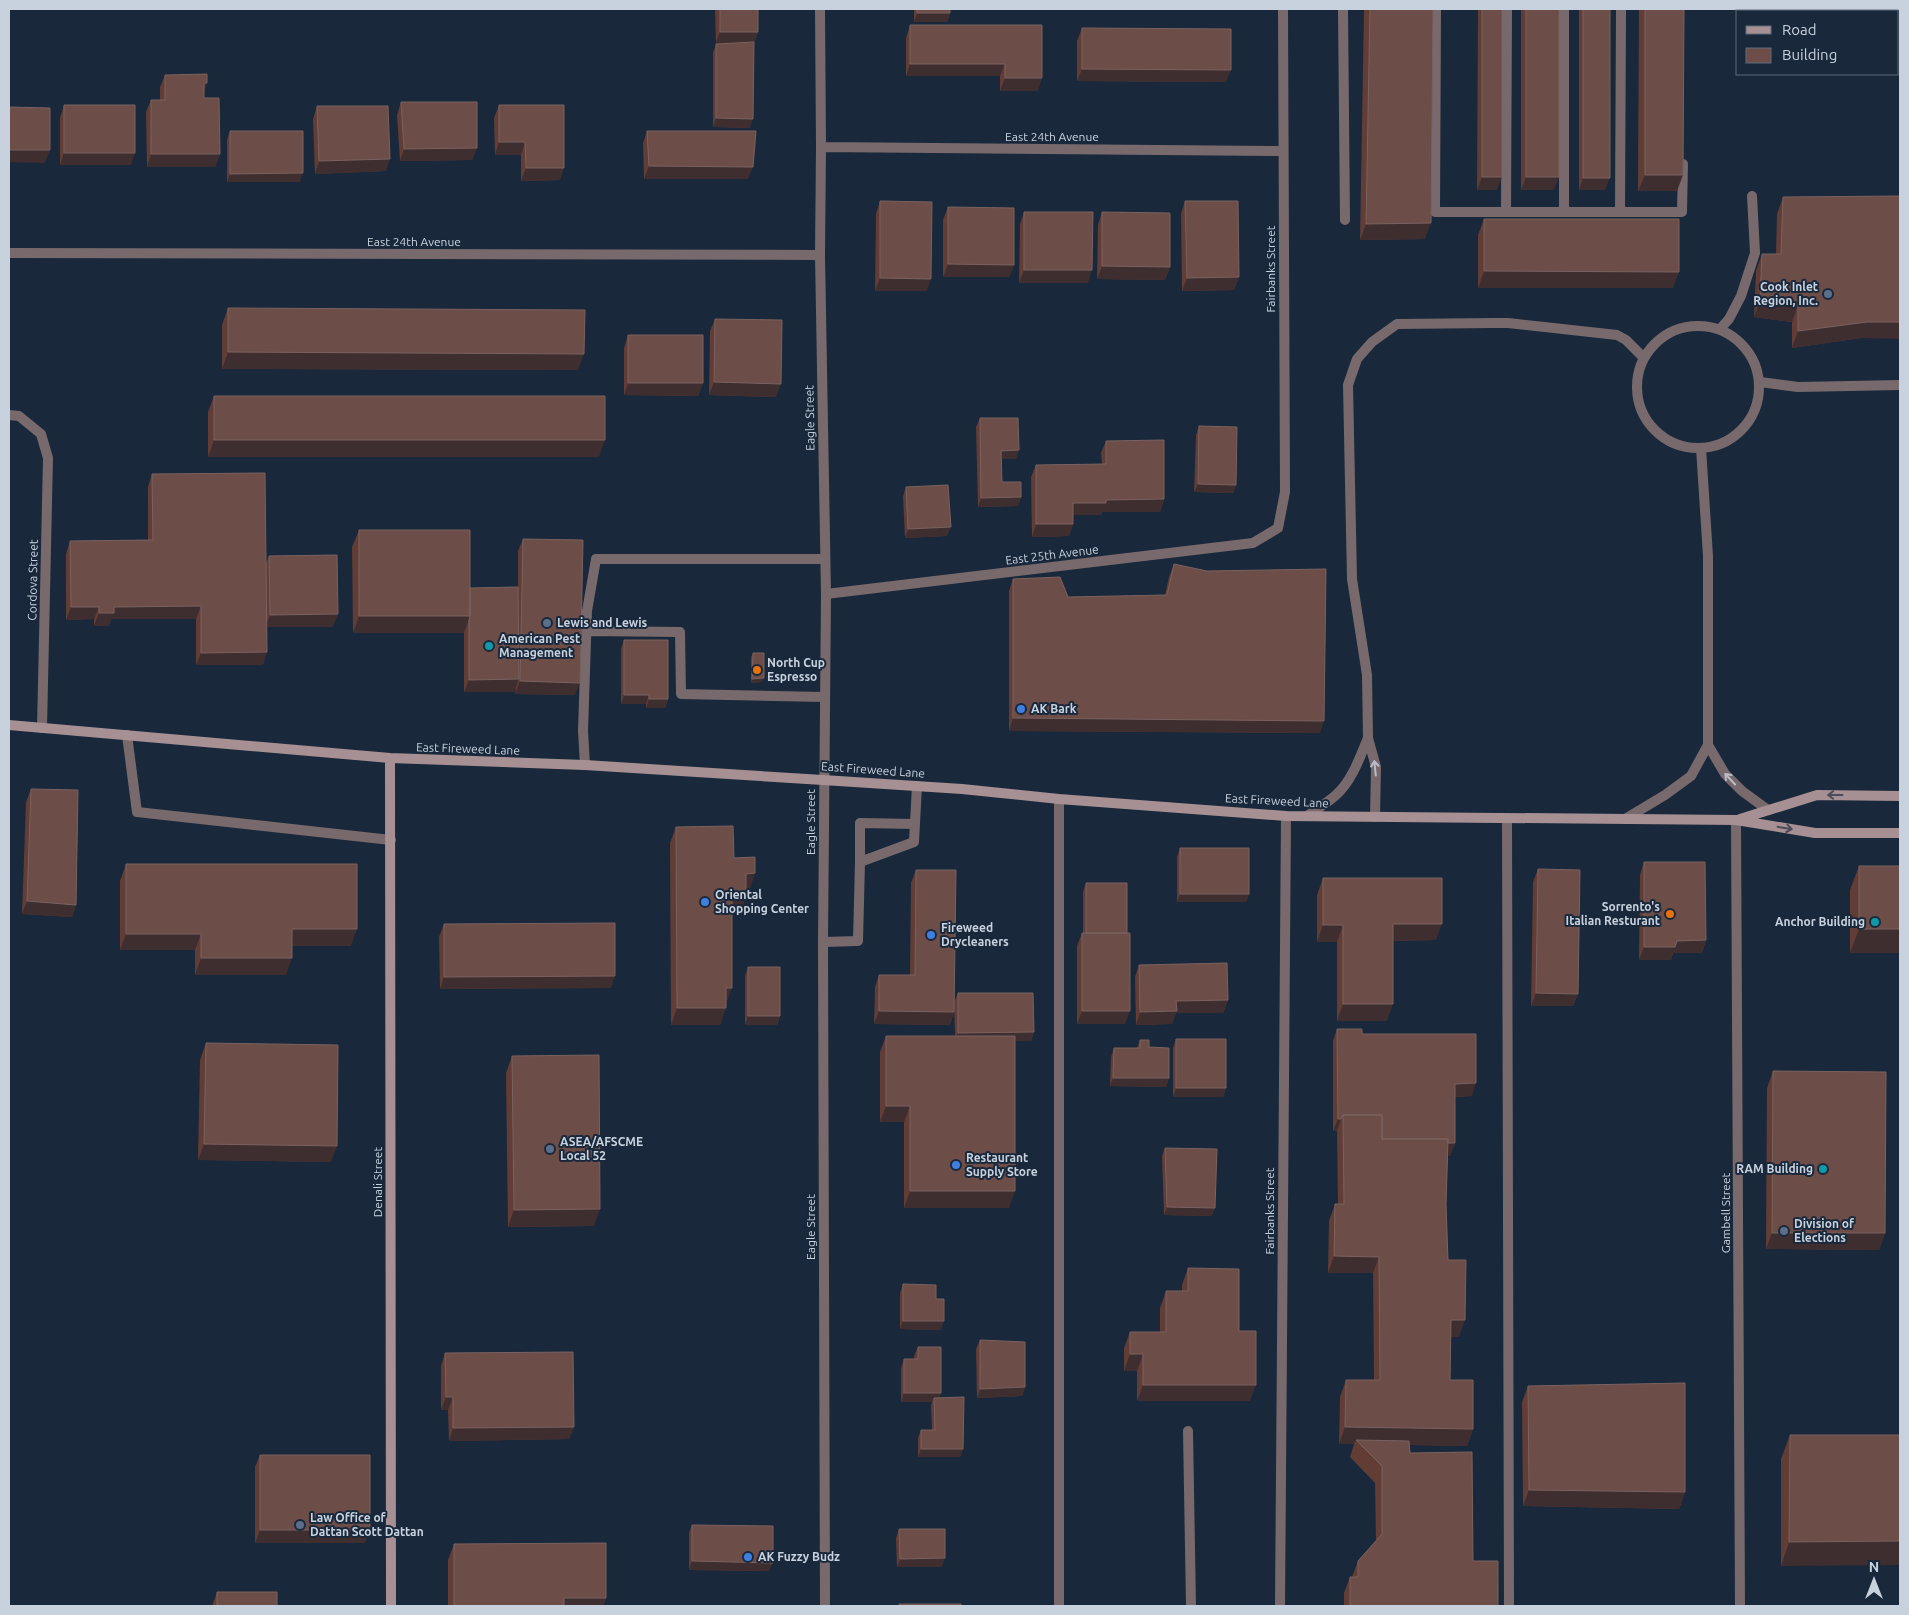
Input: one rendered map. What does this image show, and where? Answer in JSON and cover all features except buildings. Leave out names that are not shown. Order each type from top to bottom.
[{"type":"main road","name":"East Fireweed Lane","points":[[9,725],[390,758],[585,766],[917,786],[1059,800],[1286,816],[1736,820],[1816,832],[1900,833]]},
{"type":"main road","name":"Denali Street","points":[[390,758],[391,1606]]},
{"type":"main road","name":"East Fireweed Lane","points":[[1736,820],[1816,795],[1900,796]]},
{"type":"street","name":"Eagle Street","points":[[820,9],[820,255],[826,594],[823,780],[825,1606]]},
{"type":"street","name":"Fairbanks Street","points":[[1278,528],[1285,492],[1283,9]]},
{"type":"street","points":[[1343,9],[1345,220]]},
{"type":"street","points":[[1436,9],[1435,212],[1682,212],[1683,154]]},
{"type":"street","points":[[1506,212],[1507,9]]},
{"type":"street","points":[[1564,9],[1564,212]]},
{"type":"street","points":[[1620,212],[1621,9]]},
{"type":"street","name":"East 24th Avenue","points":[[821,147],[1283,151]]},
{"type":"street","points":[[1720,330],[1729,319],[1741,296],[1755,253],[1752,196]]},
{"type":"street","name":"East 24th Avenue","points":[[9,253],[820,255]]},
{"type":"street","points":[[1375,817],[1376,767],[1368,738],[1367,674],[1352,579],[1348,386],[1357,359],[1372,342],[1397,324],[1494,323],[1617,335],[1626,340],[1644,358]]},
{"type":"street","points":[[1703,326],[1720,330],[1736,338],[1748,350],[1756,365],[1760,382],[1758,401],[1750,420],[1738,434],[1720,444],[1701,448],[1683,446],[1666,439],[1652,427],[1642,412],[1637,393],[1638,375],[1644,358],[1655,344],[1669,333],[1686,327],[1703,326]]},
{"type":"street","points":[[1760,382],[1798,387],[1900,385]]},
{"type":"street","name":"Cordova Street","points":[[9,415],[19,416],[41,434],[48,458],[42,728]]},
{"type":"street","points":[[1625,819],[1665,795],[1691,776],[1708,745],[1708,556],[1701,448]]},
{"type":"street","name":"East 25th Avenue","points":[[826,594],[1253,543],[1278,528]]},
{"type":"street","points":[[585,766],[583,731],[587,610],[596,559],[825,559]]},
{"type":"street","points":[[586,631],[680,632],[681,694],[825,697]]},
{"type":"street","points":[[127,735],[137,812],[391,840]]},
{"type":"street","points":[[1307,816],[1337,794],[1355,768],[1368,738]]},
{"type":"street","points":[[1708,745],[1725,774],[1742,792],[1768,810]]},
{"type":"street","points":[[860,862],[914,842],[917,786]]},
{"type":"street","points":[[1059,800],[1059,1606]]},
{"type":"street","name":"Fairbanks Street","points":[[1280,1606],[1286,816]]},
{"type":"street","points":[[1507,818],[1509,1606]]},
{"type":"street","name":"Gambell Street","points":[[1736,820],[1740,1606]]},
{"type":"street","points":[[823,942],[858,941],[860,823],[915,824]]},
{"type":"street","points":[[1188,1431],[1191,1606]]},
{"type":"place","name":"Cook Inlet Region, Inc.","points":[[1828,294]]},
{"type":"place","name":"Lewis and Lewis","points":[[547,623]]},
{"type":"place","name":"American Pest Management","points":[[489,646]]},
{"type":"place","name":"North Cup Espresso","points":[[757,670]]},
{"type":"place","name":"AK Bark","points":[[1021,709]]},
{"type":"place","name":"Oriental Shopping Center","points":[[705,902]]},
{"type":"place","name":"Sorrento's Italian Resturant","points":[[1670,914]]},
{"type":"place","name":"Anchor Building","points":[[1875,922]]},
{"type":"place","name":"Fireweed Drycleaners","points":[[931,935]]},
{"type":"place","name":"ASEA/AFSCME Local 52","points":[[550,1149]]},
{"type":"place","name":"Restaurant Supply Store","points":[[956,1165]]},
{"type":"place","name":"RAM Building","points":[[1823,1169]]},
{"type":"place","name":"Division of Elections","points":[[1784,1231]]},
{"type":"place","name":"Law Office of Dattan Scott Dattan","points":[[300,1525]]},
{"type":"place","name":"AK Fuzzy Budz","points":[[748,1557]]}]
